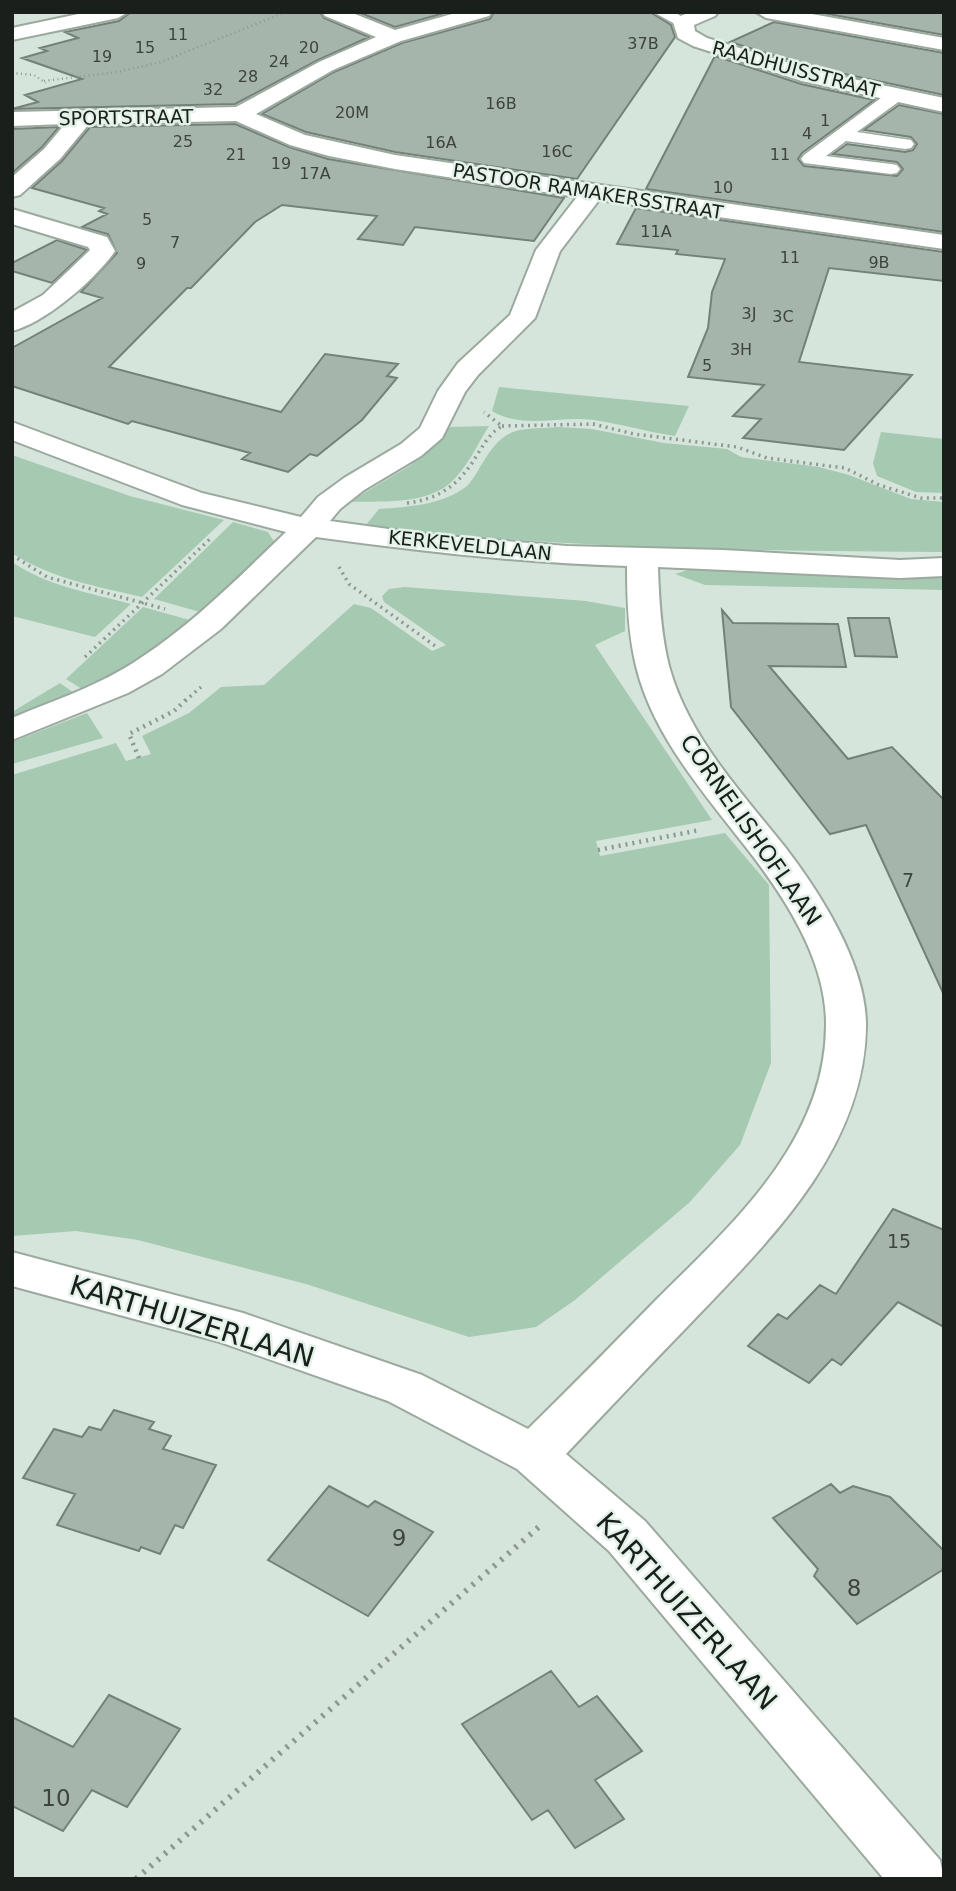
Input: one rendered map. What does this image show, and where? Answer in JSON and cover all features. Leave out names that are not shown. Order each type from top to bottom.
[{"type":"street","points":[[12,34],[118,12]]},
{"type":"street","points":[[332,12],[394,37]]},
{"type":"street","points":[[240,114],[326,66],[394,37],[482,12]]},
{"type":"street","points":[[683,22],[708,12]]},
{"type":"street","points":[[766,12],[944,44]]},
{"type":"street","name":"RAADHUISSTRAAT","points":[[683,22],[685,34],[700,43],[810,76],[895,96],[944,104]]},
{"type":"street","name":"SPORTSTRAAT","points":[[12,119],[240,114]]},
{"type":"street","name":"PASTOOR RAMAKERSSTRAAT","points":[[240,114],[265,130],[345,152],[721,212],[944,242]]},
{"type":"street","points":[[12,190],[52,154],[81,119]]},
{"type":"street","points":[[12,730],[116,686],[150,667],[210,622],[309,527],[329,503],[354,484],[411,450],[432,432],[452,391],[468,369],[522,318],[548,250],[593,192]]},
{"type":"street","points":[[12,216],[98,242],[103,251],[52,300],[12,323]]},
{"type":"street","name":"KERKEVELDLAAN","points":[[12,430],[192,499],[309,527],[488,549],[566,555],[642,556],[900,569],[944,567]]},
{"type":"street","name":"CORNELISHOFLAAN","points":[[534,1455],[766,1216],[813,1147],[839,1082],[846,1026],[838,981],[825,937],[789,879],[673,719],[653,669],[644,615],[642,556]]},
{"type":"street","name":"KARTHUIZERLAAN","points":[[12,1269],[227,1326],[405,1388],[534,1455],[626,1536],[920,1879]]},
{"type":"lane","name":"RAADHUISSTRAAT","points":[[661,12],[683,22]]},
{"type":"lane","points":[[891,169],[810,159],[895,96]]},
{"type":"lane","points":[[842,135],[905,144]]},
{"type":"path","points":[[12,73],[34,75],[44,82],[161,62],[207,44],[256,19],[286,12]]},
{"type":"path","points":[[502,426],[593,424],[635,434],[737,447],[767,458],[845,468],[879,485],[921,498],[944,498]]},
{"type":"path","points":[[84,658],[239,512]]},
{"type":"path","points":[[342,531],[336,562],[349,584],[438,648]]},
{"type":"path","points":[[12,555],[47,577],[141,602]]},
{"type":"path","points":[[139,758],[129,734],[174,710],[201,687]]},
{"type":"path","points":[[598,849],[746,822]]},
{"type":"path","points":[[136,1879],[531,1533],[581,1494]]},
{"type":"green space","points":[[499,387],[689,406],[675,436],[594,420],[529,421],[504,417],[492,411]]},
{"type":"green space","points":[[489,426],[461,472],[439,491],[414,499],[349,502],[411,465],[450,427]]},
{"type":"green space","points":[[525,429],[592,429],[664,443],[727,449],[741,457],[819,467],[849,475],[911,499],[944,502],[944,552],[582,544],[366,525],[379,509],[425,504],[458,492],[470,483],[493,448],[508,434]]},
{"type":"green space","points":[[881,432],[944,439],[944,493],[916,492],[877,476],[873,463]]},
{"type":"green space","points":[[12,455],[130,496],[224,520],[142,597],[75,581],[27,562],[12,553]]},
{"type":"green space","points":[[233,522],[268,532],[275,543],[207,614],[154,599]]},
{"type":"green space","points":[[12,562],[54,583],[131,604],[95,637],[12,616]]},
{"type":"green space","points":[[688,570],[944,575],[944,590],[705,585],[675,574]]},
{"type":"green space","points":[[405,587],[586,601],[625,608],[625,631],[595,645],[712,820],[596,841],[600,856],[725,833],[769,885],[771,1063],[740,1145],[690,1202],[575,1300],[536,1327],[469,1337],[306,1284],[138,1240],[76,1231],[12,1236],[12,775],[116,743],[126,761],[151,754],[142,736],[189,713],[221,687],[264,685],[354,604],[371,608],[432,651],[446,645],[384,602],[382,596],[389,589]]},
{"type":"green space","points":[[143,607],[197,622],[132,666],[85,691],[66,679]]},
{"type":"green space","points":[[60,683],[77,695],[12,722],[12,712]]},
{"type":"green space","points":[[87,713],[103,738],[12,764],[12,742]]},
{"type":"building","points":[[131,12],[320,12],[324,18],[369,37],[318,60],[235,104],[12,109],[38,102],[25,95],[82,79],[22,58],[47,51],[40,48],[78,38],[65,32],[119,21]]},
{"type":"building","points":[[358,12],[448,12],[395,27]]},
{"type":"building","points":[[494,12],[650,12],[671,25],[675,37],[577,179],[395,152],[306,132],[262,114],[334,72],[402,43],[490,19]]},
{"type":"building","points":[[817,12],[944,12],[944,35]]},
{"type":"building","points":[[774,22],[944,53],[944,95],[816,68],[730,42]]},
{"type":"building","points":[[715,56],[801,84],[874,100],[802,153],[798,159],[804,166],[897,176],[903,169],[897,162],[833,154],[847,144],[905,152],[913,150],[917,144],[911,137],[864,130],[899,105],[944,114],[944,232],[646,189]]},
{"type":"building","points":[[235,124],[289,147],[328,159],[564,198],[534,241],[415,227],[403,245],[358,239],[377,216],[282,205],[255,222],[109,367],[281,412],[325,354],[398,364],[387,376],[397,378],[362,420],[317,456],[310,454],[288,472],[242,459],[250,453],[132,421],[128,424],[12,386],[12,348],[102,298],[81,292],[117,253],[108,234],[82,227],[107,214],[99,211],[104,208],[32,188],[62,161],[90,127]]},
{"type":"building","points":[[59,127],[42,147],[12,173],[12,129]]},
{"type":"building","points":[[636,208],[944,252],[944,281],[829,268],[799,362],[912,375],[844,450],[743,438],[761,419],[733,416],[764,385],[688,377],[708,328],[712,292],[725,259],[676,254],[678,250],[617,244]]},
{"type":"building","points":[[57,240],[87,250],[52,283],[12,271],[12,263]]},
{"type":"building","points":[[722,610],[733,623],[838,624],[846,667],[769,666],[848,759],[892,747],[944,800],[944,995],[866,825],[830,834],[731,707]]},
{"type":"building","points":[[848,618],[889,618],[897,657],[855,656]]},
{"type":"building","points":[[893,1209],[944,1230],[944,1327],[898,1302],[841,1365],[832,1359],[809,1383],[748,1346],[778,1314],[787,1319],[820,1285],[836,1294]]},
{"type":"building","points":[[114,1410],[154,1422],[149,1429],[171,1436],[163,1449],[216,1465],[183,1528],[175,1525],[160,1554],[141,1547],[139,1551],[57,1525],[75,1494],[23,1478],[54,1429],[82,1437],[89,1427],[101,1430]]},
{"type":"building","points":[[831,1484],[840,1493],[853,1486],[890,1497],[944,1551],[944,1569],[857,1624],[814,1576],[818,1569],[773,1518]]},
{"type":"building","points":[[329,1486],[368,1507],[375,1501],[433,1532],[368,1616],[268,1560]]},
{"type":"building","points":[[551,1671],[579,1707],[597,1696],[642,1751],[595,1780],[624,1819],[575,1848],[548,1810],[532,1820],[462,1724]]},
{"type":"building","points":[[109,1695],[180,1729],[127,1807],[92,1790],[63,1831],[12,1806],[12,1717],[73,1747]]}]
